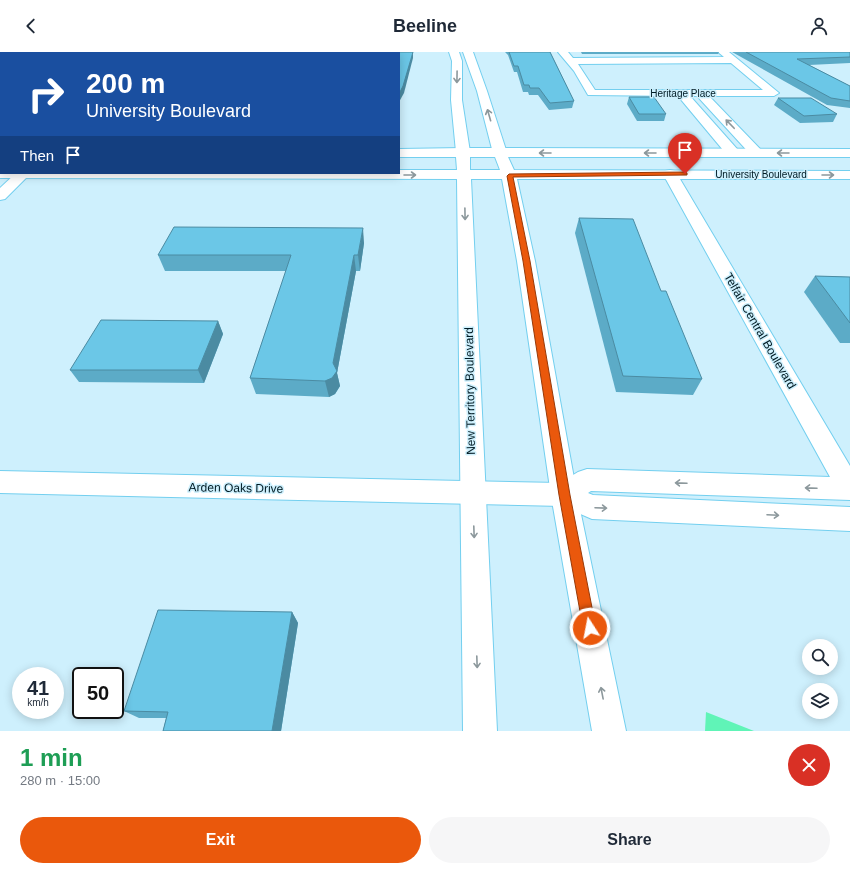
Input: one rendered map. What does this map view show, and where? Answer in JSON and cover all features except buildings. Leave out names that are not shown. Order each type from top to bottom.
[{"type":"street","name":"New Territory Boulevard","points":[[454,52],[456,56],[458,74],[456,93],[464,164],[472,493],[480,731]]},
{"type":"street","points":[[468,52],[505,164],[526,261],[564,495],[609,731]]},
{"type":"street","points":[[563,52],[570,61],[734,60]]},
{"type":"street","points":[[723,52],[734,60]]},
{"type":"street","name":"Heritage Place","points":[[570,61],[592,92],[774,93],[734,60]]},
{"type":"street","points":[[681,93],[733,153]]},
{"type":"street","points":[[700,93],[757,153]]},
{"type":"street","name":"University Boulevard","points":[[400,153],[464,164],[505,164],[670,174],[850,175]]},
{"type":"street","name":"University Boulevard","points":[[400,165],[505,164],[733,153],[850,153]]},
{"type":"street","name":"University Boulevard","points":[[0,174],[24,174]]},
{"type":"street","points":[[0,196],[24,174]]},
{"type":"street","name":"Telfair Central Boulevard","points":[[670,174],[850,489]]},
{"type":"street","name":"Telfair Central Boulevard","points":[[564,495],[587,480],[850,489]]},
{"type":"street","name":"Arden Oaks Drive","points":[[0,482],[472,493]]},
{"type":"street","points":[[728,485],[739,514]]},
{"type":"street","points":[[472,493],[564,495],[592,507],[850,519]]},
{"type":"green space","points":[[706,712],[754,731],[705,731]]},
{"type":"route","points":[[590,628],[564,495],[526,261],[509,176],[685,174]]}]
